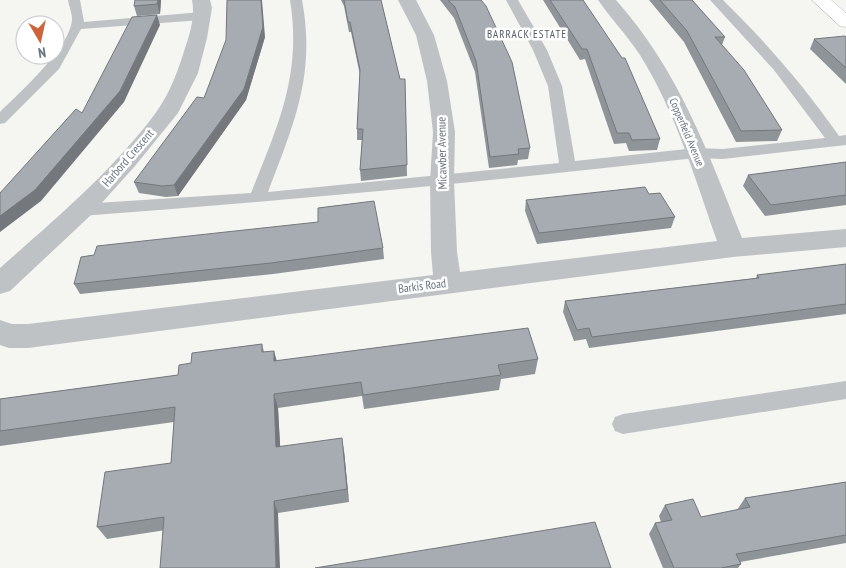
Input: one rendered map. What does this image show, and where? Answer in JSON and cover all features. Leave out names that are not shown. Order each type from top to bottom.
[{"type":"street","name":"Micawber Avenue","points":[[407,0],[425,35],[438,80],[444,132],[442,181],[444,252],[448,282]]},
{"type":"street","name":"Copperfield Avenue","points":[[607,0],[642,45],[678,104],[733,248]]},
{"type":"street","points":[[821,0],[846,22]]},
{"type":"street","name":"Harbord Crescent","points":[[0,284],[81,210],[127,161],[167,113],[188,73],[198,38],[201,8]]},
{"type":"street","name":"Barkis Road","points":[[0,332],[9,336],[28,336],[448,282],[733,248],[846,238]]},
{"type":"lane","points":[[0,120],[54,66],[78,20],[74,0]]},
{"type":"lane","points":[[257,198],[282,136],[297,83],[303,43],[301,18],[296,0]]},
{"type":"lane","points":[[512,0],[540,50],[555,86],[568,167]]},
{"type":"lane","points":[[716,0],[768,52],[840,140]]},
{"type":"lane","points":[[76,26],[201,8]]},
{"type":"lane","points":[[81,210],[257,198],[442,181],[696,153],[723,154],[840,140]]},
{"type":"lane","points":[[623,424],[846,390]]},
{"type":"building","points":[[135,0],[158,0],[157,4],[134,6]]},
{"type":"building","points":[[227,0],[261,0],[263,27],[244,89],[174,185],[162,186],[134,182],[197,97],[204,98],[226,40]]},
{"type":"building","points":[[344,0],[381,0],[400,79],[405,79],[407,165],[360,170],[363,129],[357,129],[360,70]]},
{"type":"building","points":[[448,0],[481,0],[486,6],[512,62],[530,148],[518,149],[519,154],[490,157],[476,61],[455,7]]},
{"type":"building","points":[[550,0],[583,0],[622,58],[625,58],[660,139],[632,140],[629,133],[617,133],[587,49],[582,49]]},
{"type":"building","points":[[660,0],[692,0],[725,37],[715,37],[744,70],[782,130],[741,131],[687,31]]},
{"type":"building","points":[[157,15],[120,91],[35,190],[0,216],[0,193],[76,109],[82,113],[132,17]]},
{"type":"building","points":[[846,37],[846,68],[814,39]]},
{"type":"building","points":[[846,162],[846,195],[771,205],[748,175]]},
{"type":"building","points":[[645,187],[649,194],[660,193],[675,217],[539,233],[526,200]]},
{"type":"building","points":[[374,201],[383,248],[271,263],[74,284],[81,257],[94,255],[97,246],[318,222],[318,208]]},
{"type":"building","points":[[846,264],[846,304],[592,337],[589,328],[577,330],[565,301],[759,278],[757,275]]},
{"type":"building","points":[[528,328],[538,359],[498,365],[501,375],[363,395],[361,382],[274,394],[276,447],[342,438],[347,489],[274,501],[276,568],[160,568],[164,517],[97,527],[105,472],[171,463],[175,407],[0,431],[0,399],[178,375],[179,365],[191,363],[192,353],[262,344],[262,352],[274,351],[274,361]]},
{"type":"building","points":[[846,482],[846,535],[736,554],[741,564],[721,568],[674,568],[655,523],[672,520],[665,505],[693,499],[701,517],[750,507],[745,498]]},
{"type":"building","points":[[595,522],[611,568],[315,568]]},
{"type":"district","name":"BARRACK ESTATE","points":[[527,34]]}]
